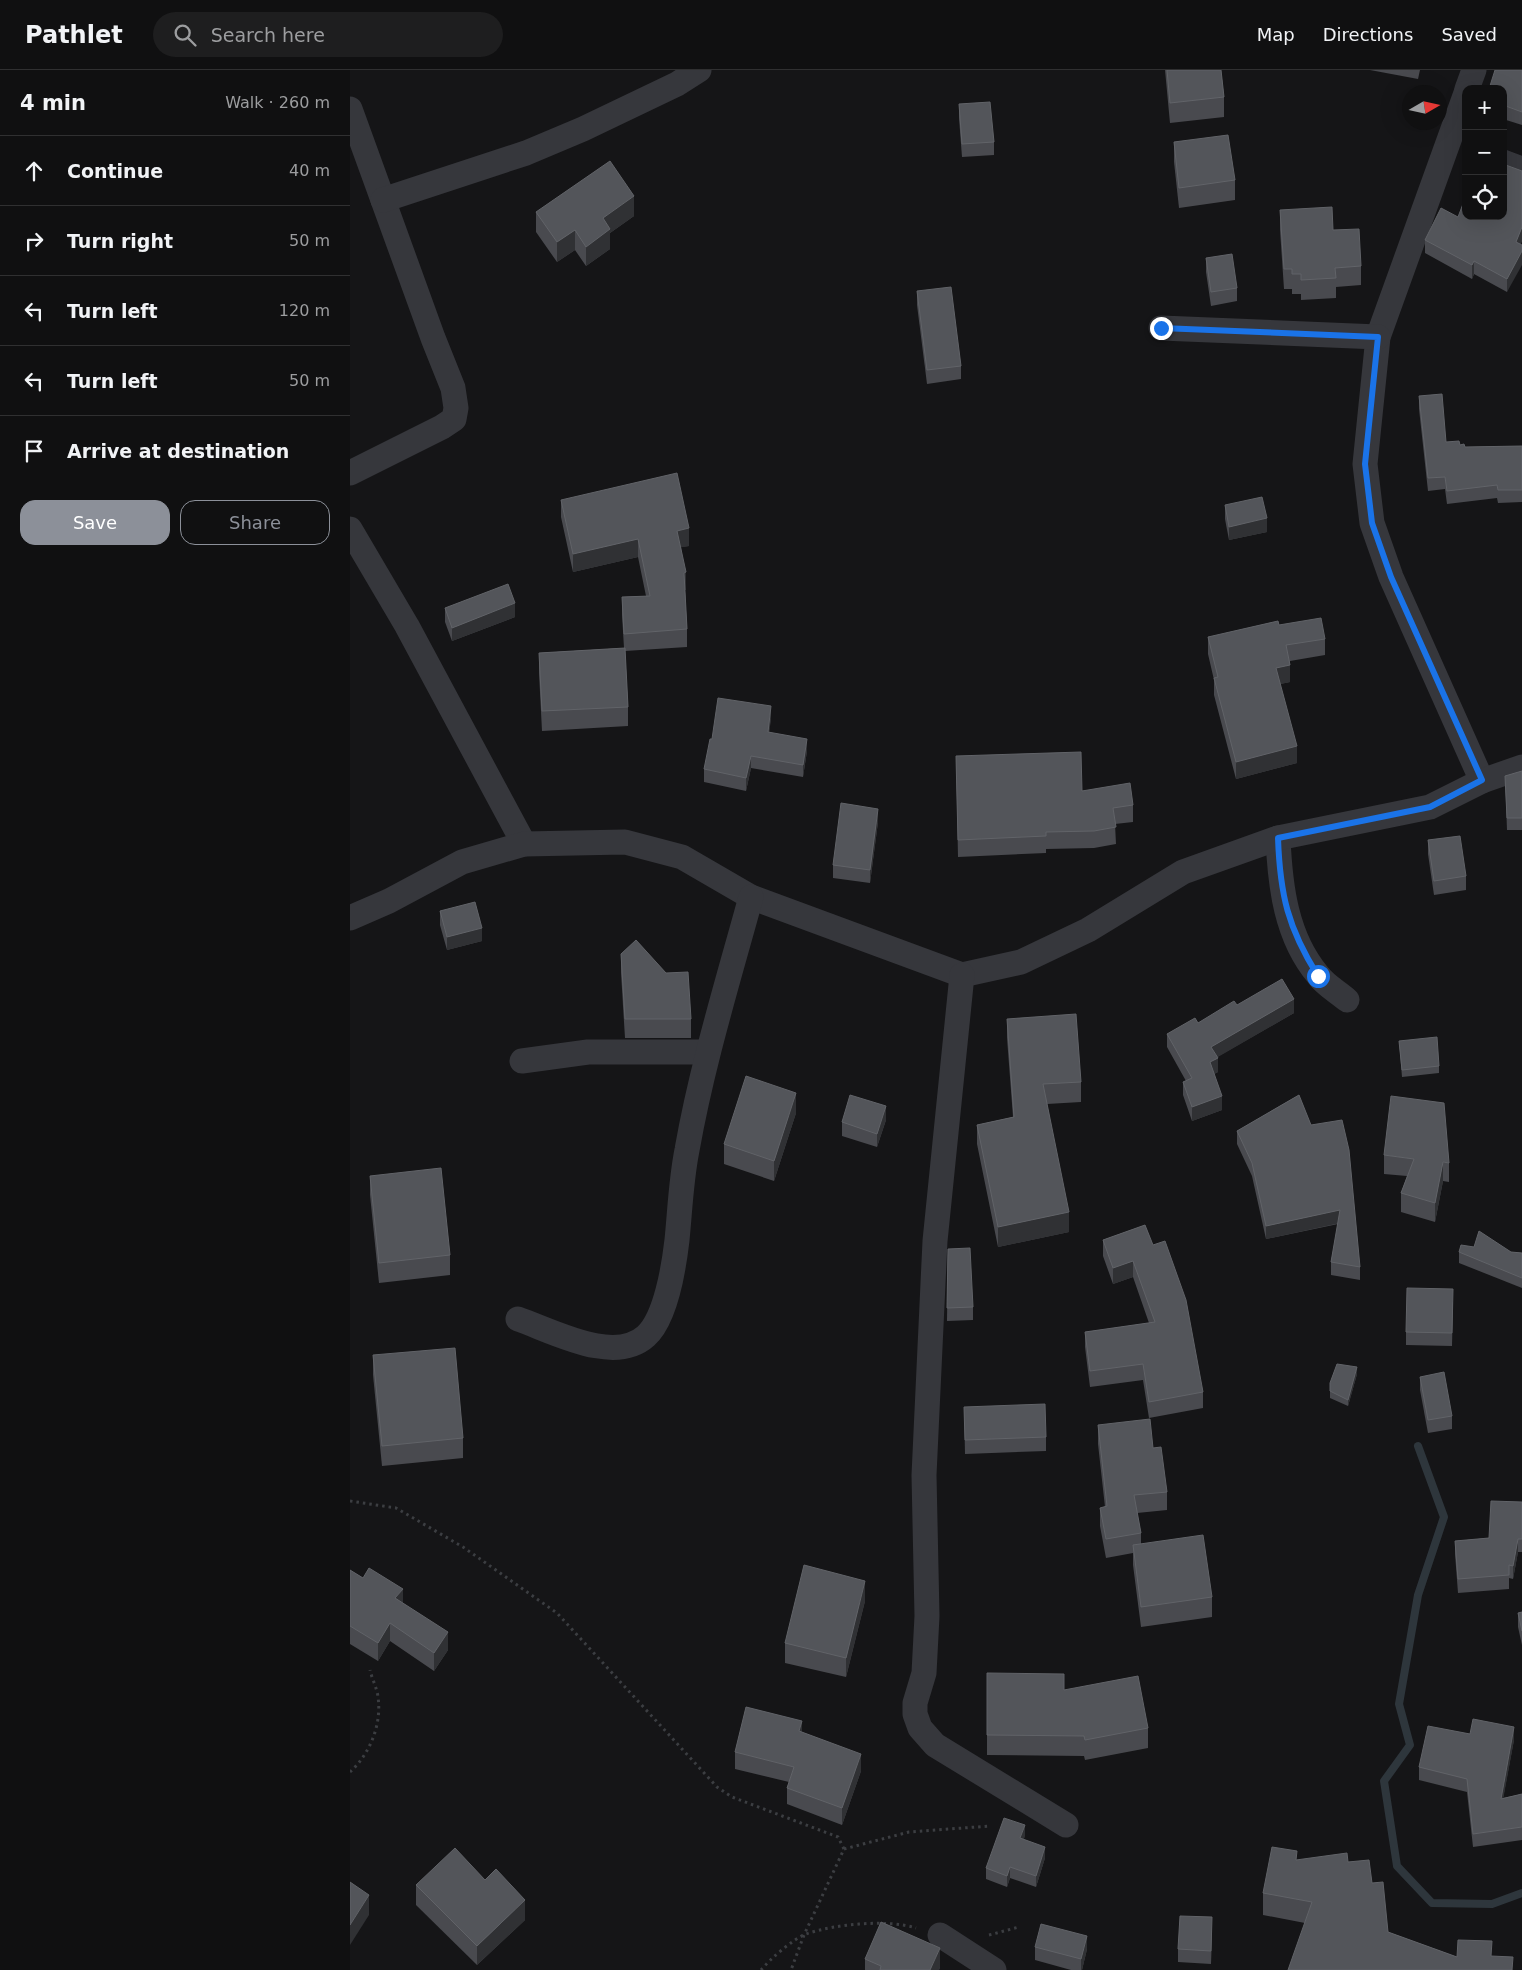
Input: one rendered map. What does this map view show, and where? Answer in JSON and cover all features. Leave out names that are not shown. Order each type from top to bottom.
[{"type":"street","points":[[383,200],[550,142],[677,84],[699,70]]},
{"type":"street","points":[[1468,85],[1474,70]]},
{"type":"street","points":[[350,109],[432,338],[453,388],[456,408],[454,419],[442,428],[350,474]]},
{"type":"street","points":[[1462,116],[1457,145],[1378,337],[1365,464],[1372,523],[1391,577],[1482,780]]},
{"type":"street","points":[[1507,163],[1522,169]]},
{"type":"street","points":[[1161,328],[1378,337]]},
{"type":"street","points":[[350,529],[407,626],[524,844]]},
{"type":"street","points":[[350,918],[389,901],[462,862],[524,844],[625,842],[682,857],[751,897],[962,975],[1021,962],[1088,930],[1183,872],[1278,838],[1430,807],[1482,780],[1522,767]]},
{"type":"street","points":[[1278,838],[1279,876],[1286,910],[1300,948],[1318,976],[1347,1000]]},
{"type":"street","points":[[518,1319],[601,1349],[626,1346],[647,1336],[659,1315],[672,1277],[686,1151],[708,1052],[751,897]]},
{"type":"street","points":[[962,975],[935,1241],[924,1475],[927,1616],[924,1673],[915,1703],[915,1714],[920,1728],[935,1745],[1066,1825]]},
{"type":"street","points":[[522,1061],[588,1052],[708,1052]]},
{"type":"street","points":[[940,1935],[994,1970]]},
{"type":"path","points":[[350,1501],[396,1508],[462,1547],[557,1613],[717,1787],[732,1797],[838,1837],[844,1849]]},
{"type":"path","points":[[350,1772],[370,1746],[378,1722],[378,1697],[370,1670]]},
{"type":"path","points":[[844,1849],[909,1832],[990,1826]]},
{"type":"path","points":[[791,1970],[804,1934],[844,1849]]},
{"type":"path","points":[[760,1970],[768,1961],[804,1934],[845,1926],[879,1924],[908,1926],[940,1935]]},
{"type":"path","points":[[983,1937],[1019,1927]]},
{"type":"building","points":[[1167,70],[1221,70],[1224,97],[1170,103]]},
{"type":"building","points":[[1495,70],[1522,70],[1522,112],[1507,106],[1507,85],[1490,85]]},
{"type":"building","points":[[990,102],[994,142],[962,144],[959,104]]},
{"type":"building","points":[[1228,135],[1235,180],[1179,188],[1174,142]]},
{"type":"building","points":[[610,161],[634,196],[603,218],[610,229],[586,247],[575,230],[557,242],[536,212]]},
{"type":"building","points":[[1507,165],[1522,171],[1522,227],[1516,242],[1522,245],[1522,251],[1507,279],[1474,261],[1472,265],[1425,240],[1441,208],[1458,217],[1462,206],[1462,220],[1507,220]]},
{"type":"building","points":[[1332,207],[1333,230],[1359,229],[1361,266],[1335,268],[1336,278],[1301,280],[1301,274],[1292,274],[1292,269],[1284,269],[1280,210]]},
{"type":"building","points":[[1232,254],[1237,288],[1211,292],[1206,258]]},
{"type":"building","points":[[951,287],[961,366],[927,370],[917,291]]},
{"type":"building","points":[[1442,394],[1446,442],[1459,441],[1460,445],[1464,444],[1465,447],[1522,446],[1522,490],[1498,490],[1497,485],[1447,491],[1445,477],[1428,478],[1419,396]]},
{"type":"building","points":[[677,473],[689,528],[677,531],[686,572],[684,573],[687,629],[624,634],[622,597],[650,596],[638,539],[573,554],[561,500]]},
{"type":"building","points":[[1262,497],[1267,518],[1229,527],[1225,505]]},
{"type":"building","points":[[508,584],[515,603],[452,628],[445,608]]},
{"type":"building","points":[[1321,618],[1325,639],[1286,645],[1290,665],[1276,668],[1297,746],[1236,762],[1214,678],[1218,677],[1208,637],[1278,621],[1279,625]]},
{"type":"building","points":[[625,648],[628,707],[542,711],[539,653]]},
{"type":"building","points":[[718,698],[771,706],[768,732],[807,739],[803,765],[751,756],[746,778],[704,769],[710,739],[712,739]]},
{"type":"building","points":[[1081,752],[1082,791],[1130,783],[1133,805],[1113,808],[1116,827],[1094,831],[1046,832],[1046,836],[958,840],[956,756]]},
{"type":"building","points":[[1522,771],[1522,818],[1507,818],[1505,776]]},
{"type":"building","points":[[841,803],[878,809],[870,870],[833,865]]},
{"type":"building","points":[[1460,836],[1466,876],[1434,881],[1428,840]]},
{"type":"building","points":[[475,902],[482,928],[447,937],[440,911]]},
{"type":"building","points":[[636,940],[666,973],[688,972],[691,1019],[625,1019],[621,954]]},
{"type":"building","points":[[1282,979],[1294,999],[1211,1047],[1218,1058],[1210,1062],[1222,1096],[1192,1107],[1183,1082],[1192,1078],[1167,1034],[1195,1018],[1198,1023],[1234,1001],[1237,1005]]},
{"type":"building","points":[[1076,1014],[1081,1082],[1043,1084],[1069,1212],[998,1227],[977,1125],[1014,1117],[1007,1019]]},
{"type":"building","points":[[1437,1037],[1439,1066],[1402,1070],[1399,1041]]},
{"type":"building","points":[[746,1076],[796,1093],[774,1161],[724,1144]]},
{"type":"building","points":[[850,1095],[886,1106],[877,1134],[842,1122]]},
{"type":"building","points":[[1299,1095],[1311,1125],[1342,1120],[1349,1150],[1360,1267],[1331,1262],[1340,1210],[1266,1226],[1252,1163],[1237,1131]]},
{"type":"building","points":[[1391,1096],[1444,1103],[1449,1163],[1443,1162],[1435,1203],[1401,1193],[1414,1159],[1384,1155]]},
{"type":"building","points":[[441,1168],[450,1255],[379,1263],[370,1176]]},
{"type":"building","points":[[1145,1225],[1153,1245],[1165,1241],[1186,1300],[1203,1392],[1149,1402],[1143,1364],[1090,1371],[1085,1332],[1155,1322],[1133,1261],[1113,1268],[1103,1240]]},
{"type":"building","points":[[1479,1231],[1511,1252],[1522,1253],[1522,1278],[1459,1252],[1461,1245],[1474,1247]]},
{"type":"building","points":[[970,1248],[973,1307],[947,1308],[948,1249]]},
{"type":"building","points":[[1407,1288],[1453,1289],[1452,1333],[1406,1332]]},
{"type":"building","points":[[455,1348],[463,1438],[382,1446],[373,1355]]},
{"type":"building","points":[[1337,1364],[1357,1367],[1348,1400],[1330,1391],[1330,1383]]},
{"type":"building","points":[[1444,1372],[1452,1416],[1428,1420],[1420,1377]]},
{"type":"building","points":[[1045,1404],[1046,1437],[965,1440],[964,1407]]},
{"type":"building","points":[[1150,1419],[1153,1448],[1161,1447],[1167,1492],[1134,1495],[1141,1533],[1106,1539],[1100,1508],[1107,1506],[1098,1425]]},
{"type":"building","points":[[1491,1501],[1522,1502],[1522,1539],[1518,1539],[1513,1566],[1509,1565],[1509,1575],[1458,1579],[1455,1541],[1489,1538]]},
{"type":"building","points":[[1203,1535],[1212,1597],[1141,1607],[1133,1545]]},
{"type":"building","points":[[804,1565],[865,1581],[846,1658],[785,1643]]},
{"type":"building","points":[[369,1568],[403,1589],[395,1598],[448,1632],[434,1653],[390,1623],[378,1643],[350,1626],[350,1570],[363,1578]]},
{"type":"building","points":[[1522,1612],[1522,1631],[1518,1613]]},
{"type":"building","points":[[987,1673],[1064,1674],[1064,1690],[1138,1676],[1148,1728],[1085,1740],[1084,1736],[987,1735]]},
{"type":"building","points":[[746,1707],[802,1721],[799,1731],[861,1754],[842,1808],[787,1788],[794,1767],[735,1752]]},
{"type":"building","points":[[1473,1719],[1514,1727],[1501,1799],[1522,1794],[1522,1827],[1473,1834],[1467,1779],[1419,1767],[1428,1726],[1470,1734]]},
{"type":"building","points":[[1004,1818],[1025,1825],[1020,1838],[1045,1847],[1036,1876],[1010,1867],[1007,1876],[986,1868]]},
{"type":"building","points":[[1272,1847],[1297,1851],[1296,1860],[1347,1853],[1348,1862],[1369,1860],[1372,1883],[1383,1882],[1388,1932],[1457,1957],[1458,1940],[1492,1941],[1491,1956],[1513,1957],[1512,1970],[1288,1970],[1312,1902],[1263,1893]]},
{"type":"building","points":[[455,1848],[485,1880],[496,1869],[525,1900],[477,1946],[416,1885]]},
{"type":"building","points":[[350,1882],[369,1895],[350,1925]]},
{"type":"building","points":[[1180,1916],[1212,1917],[1211,1951],[1178,1949]]},
{"type":"building","points":[[881,1922],[940,1948],[930,1970],[880,1970],[881,1966],[865,1959]]},
{"type":"building","points":[[1041,1924],[1087,1936],[1081,1959],[1035,1947]]},
{"type":"waterway","points":[[1418,1446],[1444,1517],[1418,1595],[1399,1704],[1410,1745],[1384,1781],[1397,1866],[1432,1903],[1492,1904],[1522,1893]]},
{"type":"route","points":[[1161,328],[1378,337],[1365,464],[1372,523],[1391,577],[1482,780],[1430,807],[1278,838],[1279,876],[1286,910],[1300,948],[1318,976]]}]
